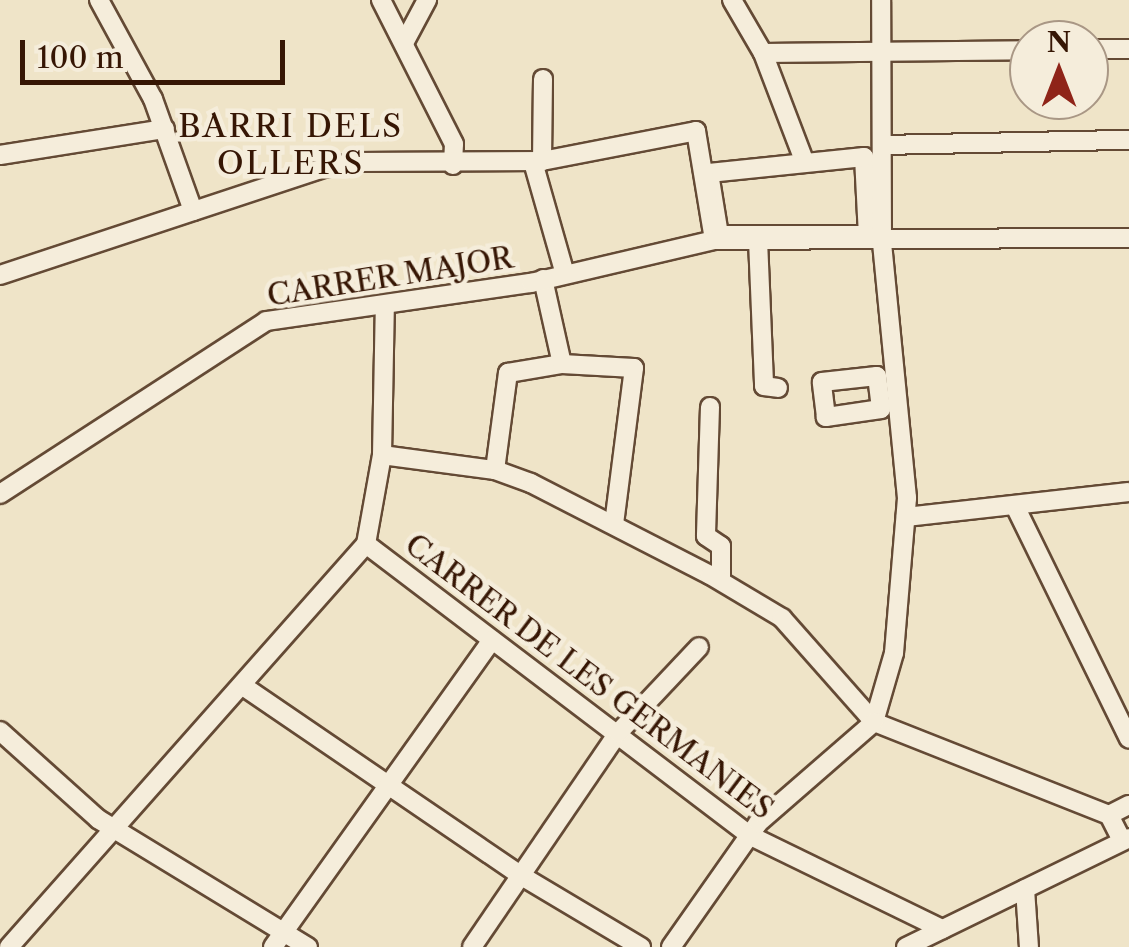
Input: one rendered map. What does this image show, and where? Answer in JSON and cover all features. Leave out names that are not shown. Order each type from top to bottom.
[{"type":"street","points":[[98,0],[165,129],[192,211]]},
{"type":"street","points":[[380,0],[454,144],[453,165]]},
{"type":"street","points":[[404,42],[427,0]]},
{"type":"street","points":[[732,0],[763,52],[803,158]]},
{"type":"street","points":[[670,947],[749,835],[874,722],[894,653],[906,517],[886,381],[881,0]]},
{"type":"street","points":[[763,52],[1009,50]]},
{"type":"street","points":[[544,80],[537,162],[565,274]]},
{"type":"street","points":[[0,156],[165,129]]},
{"type":"street","points":[[0,274],[357,162],[537,162],[696,131],[714,240]]},
{"type":"street","points":[[882,144],[1129,140]]},
{"type":"street","points":[[864,157],[868,235],[719,235],[709,173],[803,158],[864,157]]},
{"type":"street","name":"CARRER MAJOR","points":[[0,494],[266,321],[543,279],[714,240],[1129,238]]},
{"type":"street","points":[[758,240],[764,386],[778,388]]},
{"type":"street","points":[[543,279],[562,364]]},
{"type":"street","points":[[8,947],[366,544],[382,455],[385,305]]},
{"type":"street","points":[[495,470],[508,373],[562,364],[634,368],[614,525]]},
{"type":"street","points":[[877,376],[886,381],[881,409],[826,417],[822,382],[877,376]]},
{"type":"street","points":[[710,407],[706,536],[721,546],[721,580]]},
{"type":"street","points":[[382,455],[495,470],[721,580],[782,618],[874,722],[1109,815],[1125,839],[906,947]]},
{"type":"street","points":[[906,517],[1129,492]]},
{"type":"street","points":[[1015,506],[1129,738]]},
{"type":"street","name":"CARRER DE LES GERMANIES","points":[[366,544],[749,835],[942,929]]},
{"type":"street","points":[[278,940],[492,640]]},
{"type":"street","points":[[472,947],[618,733],[699,647]]},
{"type":"street","points":[[243,686],[520,875],[641,947]]},
{"type":"street","points":[[0,731],[112,829],[278,940],[308,947]]},
{"type":"street","points":[[1109,815],[1129,804]]},
{"type":"street","points":[[1024,888],[1029,947]]},
{"type":"district","name":"BARRI DELS OLLERS","points":[[291,146]]}]
